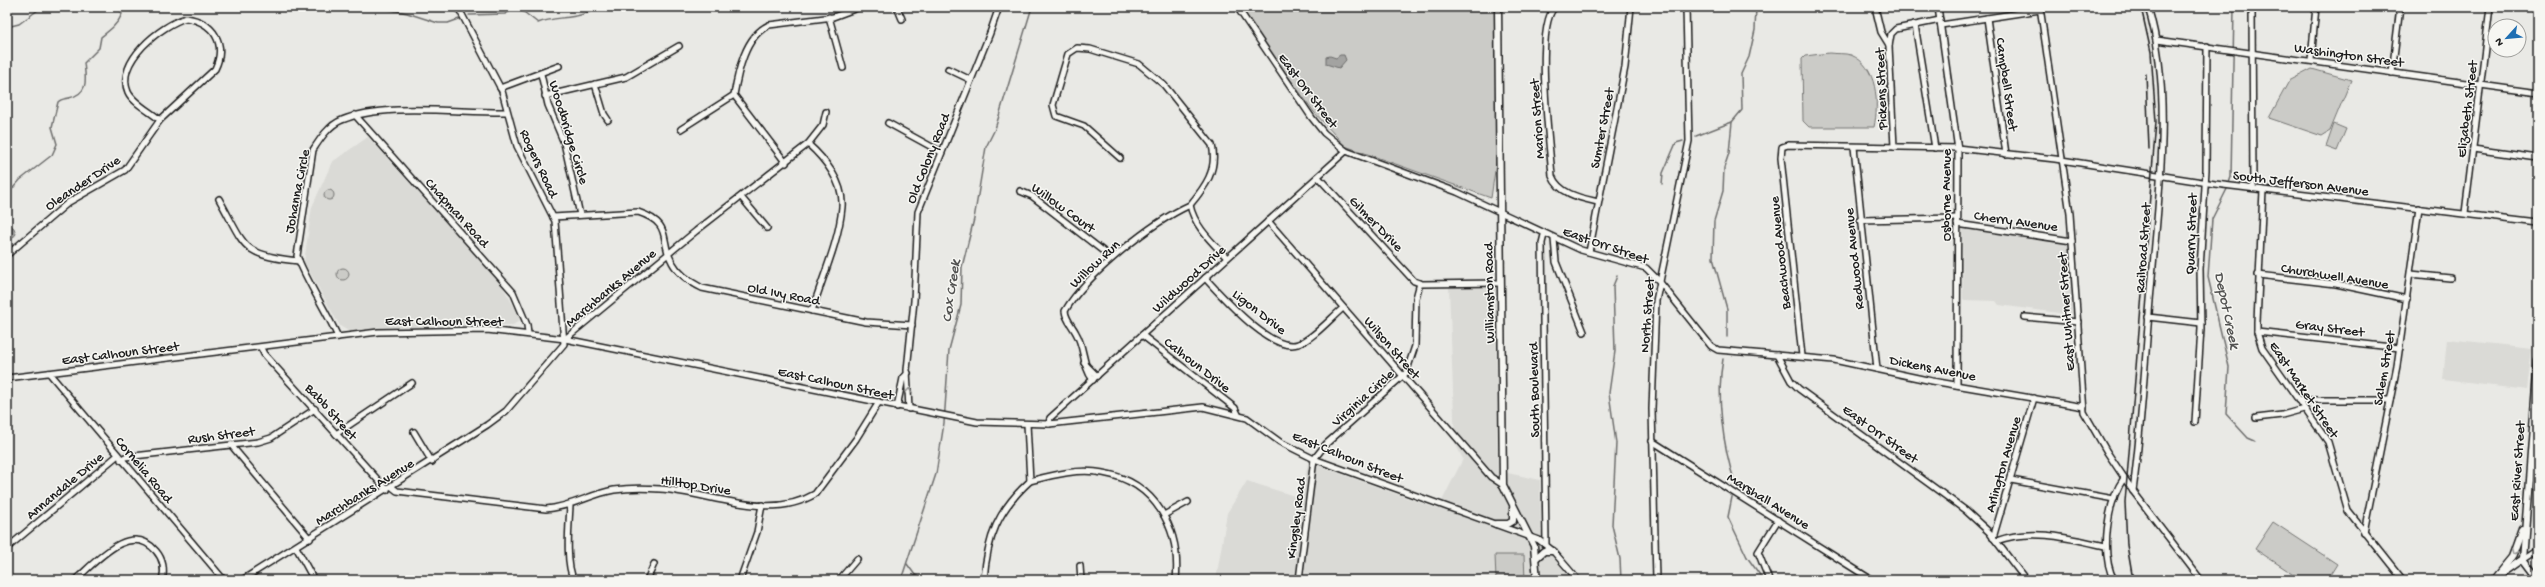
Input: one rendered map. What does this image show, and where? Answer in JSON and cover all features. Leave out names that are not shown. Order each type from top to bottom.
[{"type":"main road","name":"Williamston Road","points":[[1498,7],[1503,485],[1513,507],[1530,536],[1536,558],[1537,580]]},
{"type":"main road","name":"East River Street","points":[[2523,559],[2532,419],[2538,360]]},
{"type":"main road","points":[[1496,524],[1508,524],[1513,520],[1513,507]]},
{"type":"main road","points":[[2493,580],[2512,557],[2525,520]]},
{"type":"main road","points":[[1536,558],[1544,551],[1553,551]]},
{"type":"main road","points":[[2493,580],[2523,559],[2538,579]]},
{"type":"street","name":"Rogers Road","points":[[458,7],[500,88],[506,112],[524,164],[555,221],[565,339]]},
{"type":"street","points":[[786,163],[734,95],[737,76],[749,48],[760,31],[774,24],[829,17],[860,7]]},
{"type":"street","points":[[897,7],[902,19]]},
{"type":"street","name":"Old Colony Road","points":[[909,409],[908,373],[918,212],[999,7]]},
{"type":"street","name":"East Orr Street","points":[[1237,7],[1312,118],[1324,133],[1346,151],[1456,192],[1554,239],[1589,252],[1640,266],[1651,272],[1660,281],[1711,346],[1718,350],[1777,355],[1791,381],[1799,389],[1953,500],[1995,539],[2026,580]]},
{"type":"street","name":"Marion Street","points":[[1555,7],[1551,10],[1548,20],[1544,50],[1552,176],[1555,183],[1567,192],[1598,202]]},
{"type":"street","name":"Sumter Street","points":[[1589,252],[1625,68],[1631,7]]},
{"type":"street","name":"North Street","points":[[1656,580],[1652,441],[1656,301],[1689,141],[1686,7]]},
{"type":"street","points":[[1875,7],[1881,32],[1889,45]]},
{"type":"street","name":"Osborne Avenue","points":[[1938,7],[1953,105],[1957,148],[1957,385]]},
{"type":"street","name":"Railroad Street","points":[[2133,491],[2159,175],[2161,88],[2157,40],[2148,7]]},
{"type":"street","points":[[2252,7],[2253,188]]},
{"type":"street","points":[[2311,60],[2316,7]]},
{"type":"street","points":[[2392,73],[2400,7]]},
{"type":"street","name":"Elizabeth Street","points":[[2465,213],[2490,7]]},
{"type":"street","name":"Pickens Street","points":[[1894,147],[1889,45],[1891,34],[1896,29],[1915,25],[1987,18],[2040,8]]},
{"type":"street","name":"East Whitner Street","points":[[2040,8],[2072,241],[2084,408],[2103,445],[2124,478],[2201,580]]},
{"type":"street","points":[[829,17],[843,68]]},
{"type":"street","name":"Oleander Drive","points":[[7,254],[69,202],[125,170],[160,120],[217,65],[220,45],[212,29],[206,24],[186,18],[173,23],[133,56],[128,64],[125,77],[128,92],[131,97],[160,120]]},
{"type":"street","name":"Campbell Street","points":[[1987,18],[2006,154]]},
{"type":"street","points":[[1915,25],[1935,148]]},
{"type":"street","name":"Washington Street","points":[[2157,40],[2311,60],[2392,73],[2538,93]]},
{"type":"street","points":[[545,96],[626,77],[679,46]]},
{"type":"street","name":"Quarry Street","points":[[2195,422],[2200,323],[2200,269],[2204,182],[2207,46]]},
{"type":"street","points":[[1120,158],[1090,130],[1056,116],[1054,112],[1054,98],[1068,54],[1077,48],[1090,48],[1139,64],[1164,85],[1212,145],[1215,156],[1213,167],[1201,192],[1190,205],[1192,212],[1202,230],[1227,258]]},
{"type":"street","points":[[541,74],[559,66]]},
{"type":"street","points":[[948,69],[971,80]]},
{"type":"street","name":"Woodbridge Circle","points":[[500,88],[541,74],[545,96],[564,143],[580,215]]},
{"type":"street","points":[[594,84],[604,114],[608,120]]},
{"type":"street","points":[[680,129],[734,95]]},
{"type":"street","name":"Johanna Circle","points":[[338,337],[297,256],[300,225],[313,150],[326,132],[340,120],[355,115],[402,111],[506,112]]},
{"type":"street","name":"Marchbanks Avenue","points":[[242,580],[432,462],[506,411],[559,350],[565,339],[669,254],[786,163],[808,144],[823,125],[826,112]]},
{"type":"street","name":"Chapman Road","points":[[355,115],[513,292],[527,325],[528,334]]},
{"type":"street","points":[[888,123],[941,152]]},
{"type":"street","points":[[808,144],[829,167],[836,179],[842,207],[833,248],[812,311]]},
{"type":"street","name":"South Jefferson Avenue","points":[[1782,148],[1788,145],[1957,148],[2062,160],[2263,190],[2465,213],[2538,223]]},
{"type":"street","name":"Redwood Avenue","points":[[1854,147],[1860,220],[1877,369]]},
{"type":"street","name":"Beachwood Avenue","points":[[1782,148],[1802,356]]},
{"type":"street","points":[[2473,149],[2538,158]]},
{"type":"street","name":"Wildwood Drive","points":[[1049,424],[1050,418],[1346,151]]},
{"type":"street","name":"Gilmer Drive","points":[[1318,177],[1414,281],[1420,283]]},
{"type":"street","name":"East Market Street","points":[[2263,190],[2258,275],[2257,332],[2266,355],[2328,442],[2334,458],[2345,505],[2364,532],[2403,580]]},
{"type":"street","name":"Willow Court","points":[[1020,191],[1032,196],[1112,258]]},
{"type":"street","points":[[741,197],[767,228]]},
{"type":"street","points":[[219,199],[244,242],[253,252],[267,257],[299,261]]},
{"type":"street","name":"Willow Run","points":[[1095,378],[1084,364],[1079,339],[1067,320],[1065,311],[1070,302],[1112,258],[1178,211],[1190,205]]},
{"type":"street","name":"Salem Street","points":[[2364,532],[2400,348],[2420,208]]},
{"type":"street","name":"Old Ivy Road","points":[[553,217],[638,212],[647,215],[660,225],[664,233],[669,254],[682,274],[689,282],[702,288],[866,322],[912,325]]},
{"type":"street","name":"Cherry Avenue","points":[[1860,220],[1957,221],[2072,241]]},
{"type":"street","name":"Wilson Street","points":[[1268,221],[1491,478],[1503,485]]},
{"type":"street","name":"South Boulevard","points":[[1544,235],[1542,243],[1546,544]]},
{"type":"street","points":[[1554,239],[1556,262],[1584,332]]},
{"type":"street","points":[[2411,274],[2450,278]]},
{"type":"street","name":"Churchwell Avenue","points":[[2258,275],[2336,284],[2407,299]]},
{"type":"street","name":"Ligon Drive","points":[[1205,278],[1232,306],[1279,344],[1290,346],[1300,344],[1343,308]]},
{"type":"street","points":[[1420,283],[1500,282]]},
{"type":"street","name":"Virginia Circle","points":[[1314,459],[1326,444],[1403,376],[1415,346],[1416,298],[1420,283]]},
{"type":"street","points":[[2025,317],[2078,322]]},
{"type":"street","points":[[2148,317],[2200,323]]},
{"type":"street","name":"East Calhoun Street","points":[[7,378],[261,348],[378,332],[450,329],[528,334],[565,339],[879,402],[897,407],[995,424],[1049,424],[1203,407],[1238,414],[1280,442],[1314,459],[1530,536],[1546,544],[1578,580]]},
{"type":"street","name":"Gray Street","points":[[2257,332],[2400,348]]},
{"type":"street","name":"Calhoun Drive","points":[[1142,335],[1235,408],[1238,414]]},
{"type":"street","name":"Babb Street","points":[[261,348],[264,354],[315,409],[386,490]]},
{"type":"street","name":"Dickens Avenue","points":[[1777,355],[1834,360],[1957,385],[2084,408]]},
{"type":"street","name":"Cornelia Road","points":[[49,373],[224,580]]},
{"type":"street","name":"Old Colony Road","points":[[897,407],[903,378],[908,373]]},
{"type":"street","points":[[336,434],[412,383]]},
{"type":"street","name":"Arlington Avenue","points":[[1995,539],[2034,398]]},
{"type":"street","points":[[2298,400],[2390,400]]},
{"type":"street","name":"Hilltop Drive","points":[[392,487],[397,491],[546,510],[570,506],[613,490],[658,488],[762,505],[784,506],[806,500],[815,494],[856,439],[879,402]]},
{"type":"street","name":"Rush Street","points":[[119,457],[231,445],[271,438],[315,409]]},
{"type":"street","points":[[2256,418],[2282,415],[2304,409]]},
{"type":"street","points":[[2532,419],[2538,422]]},
{"type":"street","points":[[1027,424],[1030,481]]},
{"type":"street","points":[[414,432],[432,462]]},
{"type":"street","name":"Marshall Avenue","points":[[1652,441],[1872,580]]},
{"type":"street","points":[[231,445],[310,539]]},
{"type":"street","name":"Annandale Drive","points":[[7,548],[119,457]]},
{"type":"street","name":"Kingsley Road","points":[[1299,580],[1314,459]]},
{"type":"street","points":[[984,580],[988,548],[996,523],[1014,495],[1030,481],[1061,474],[1084,471],[1103,473],[1122,478],[1137,487],[1156,502],[1173,532],[1177,562],[1176,580]]},
{"type":"street","points":[[2114,580],[2107,562],[2105,546],[2117,487],[2124,478]]},
{"type":"street","points":[[2011,480],[2114,499]]},
{"type":"street","points":[[1164,515],[1188,502]]},
{"type":"street","points":[[740,580],[757,532],[762,505]]},
{"type":"street","points":[[570,506],[569,551],[571,574],[574,580]]},
{"type":"street","points":[[1769,580],[1758,552],[1778,520]]},
{"type":"street","points":[[1995,539],[2036,534],[2105,546]]},
{"type":"street","points":[[75,580],[120,543],[137,540],[153,548],[158,553],[163,566],[162,580]]},
{"type":"street","points":[[296,547],[314,580]]},
{"type":"street","points":[[2523,559],[2538,549]]},
{"type":"street","points":[[839,580],[857,559]]},
{"type":"street","points":[[647,580],[654,564]]},
{"type":"street","points":[[1080,566],[1081,580]]},
{"type":"shaded area","points":[[1241,7],[1498,7],[1499,143],[1491,198],[1345,146],[1314,112],[1251,25]]},
{"type":"shaded area","points":[[1829,53],[1851,55],[1860,60],[1867,68],[1874,86],[1876,97],[1876,118],[1874,127],[1809,127],[1803,121],[1802,59],[1805,56]]},
{"type":"shaded area","points":[[1340,55],[1344,55],[1346,60],[1339,68],[1326,64],[1326,57],[1330,56],[1336,58]]},
{"type":"shaded area","points":[[2312,69],[2351,80],[2330,131],[2322,136],[2269,118],[2289,81]]},
{"type":"shaded area","points":[[2334,124],[2346,129],[2337,151],[2326,147]]},
{"type":"shaded area","points":[[368,137],[501,284],[519,315],[519,321],[513,325],[439,326],[350,332],[340,326],[304,262],[312,207],[332,162]]},
{"type":"shaded area","points":[[327,190],[331,190],[333,191],[333,199],[327,200],[324,197],[324,193]]},
{"type":"shaded area","points":[[7,223],[14,228],[16,234],[7,245]]},
{"type":"shaded area","points":[[1962,227],[2068,243],[2074,315],[1999,305],[1996,301],[1963,300]]},
{"type":"shaded area","points":[[343,268],[347,270],[349,274],[347,278],[343,280],[339,278],[337,274],[339,270]]},
{"type":"shaded area","points":[[1496,286],[1498,471],[1540,480],[1541,531],[1572,580],[1216,580],[1227,513],[1247,481],[1301,498],[1308,462],[1438,509],[1463,459],[1455,443],[1449,287]]},
{"type":"shaded area","points":[[2447,339],[2532,348],[2527,390],[2443,380]]},
{"type":"shaded area","points":[[2273,522],[2337,564],[2327,580],[2302,580],[2255,549]]},
{"type":"shaded area","points":[[1495,555],[1524,555],[1525,580],[1496,580]]},
{"type":"waterway","points":[[7,27],[19,24],[42,7]]},
{"type":"waterway","points":[[7,195],[20,180],[52,155],[57,144],[52,127],[58,102],[75,96],[83,89],[85,85],[84,63],[99,48],[101,37],[118,21],[122,14],[119,7]]},
{"type":"waterway","points":[[377,7],[407,13],[438,23],[448,23],[462,18]]},
{"type":"waterway","points":[[469,15],[505,14],[513,9],[520,9],[538,23],[553,19],[576,16],[596,7]]},
{"type":"waterway","name":"Cox Creek","points":[[901,580],[936,474],[944,423],[949,350],[961,305],[962,267],[974,219],[986,147],[995,129],[1032,7]]},
{"type":"waterway","points":[[1727,337],[1727,309],[1713,258],[1714,221],[1723,191],[1724,168],[1729,153],[1732,122],[1742,110],[1741,74],[1749,57],[1755,30],[1756,7]]},
{"type":"waterway","name":"Depot Creek","points":[[2229,183],[2231,177],[2234,7]]},
{"type":"waterway","points":[[1696,136],[1732,122]]},
{"type":"waterway","points":[[1662,184],[1663,173],[1676,143],[1683,141]]},
{"type":"waterway","name":"Depot Creek","points":[[2228,187],[2212,219],[2208,277],[2229,367],[2226,414],[2248,438],[2255,441]]},
{"type":"waterway","points":[[1617,276],[1613,286],[1615,351],[1609,393],[1616,443],[1612,525],[1620,559],[1621,580]]},
{"type":"waterway","points":[[1723,359],[1720,389],[1722,421],[1727,454],[1735,483]]},
{"type":"waterway","points":[[1732,497],[1728,517],[1747,557],[1760,575]]},
{"type":"waterway","points":[[907,564],[915,575],[925,580]]},
{"type":"railway","points":[[2133,580],[2127,545],[2125,502],[2156,122],[2151,52],[2141,7]]},
{"type":"railway","points":[[2146,74],[2149,149]]}]
